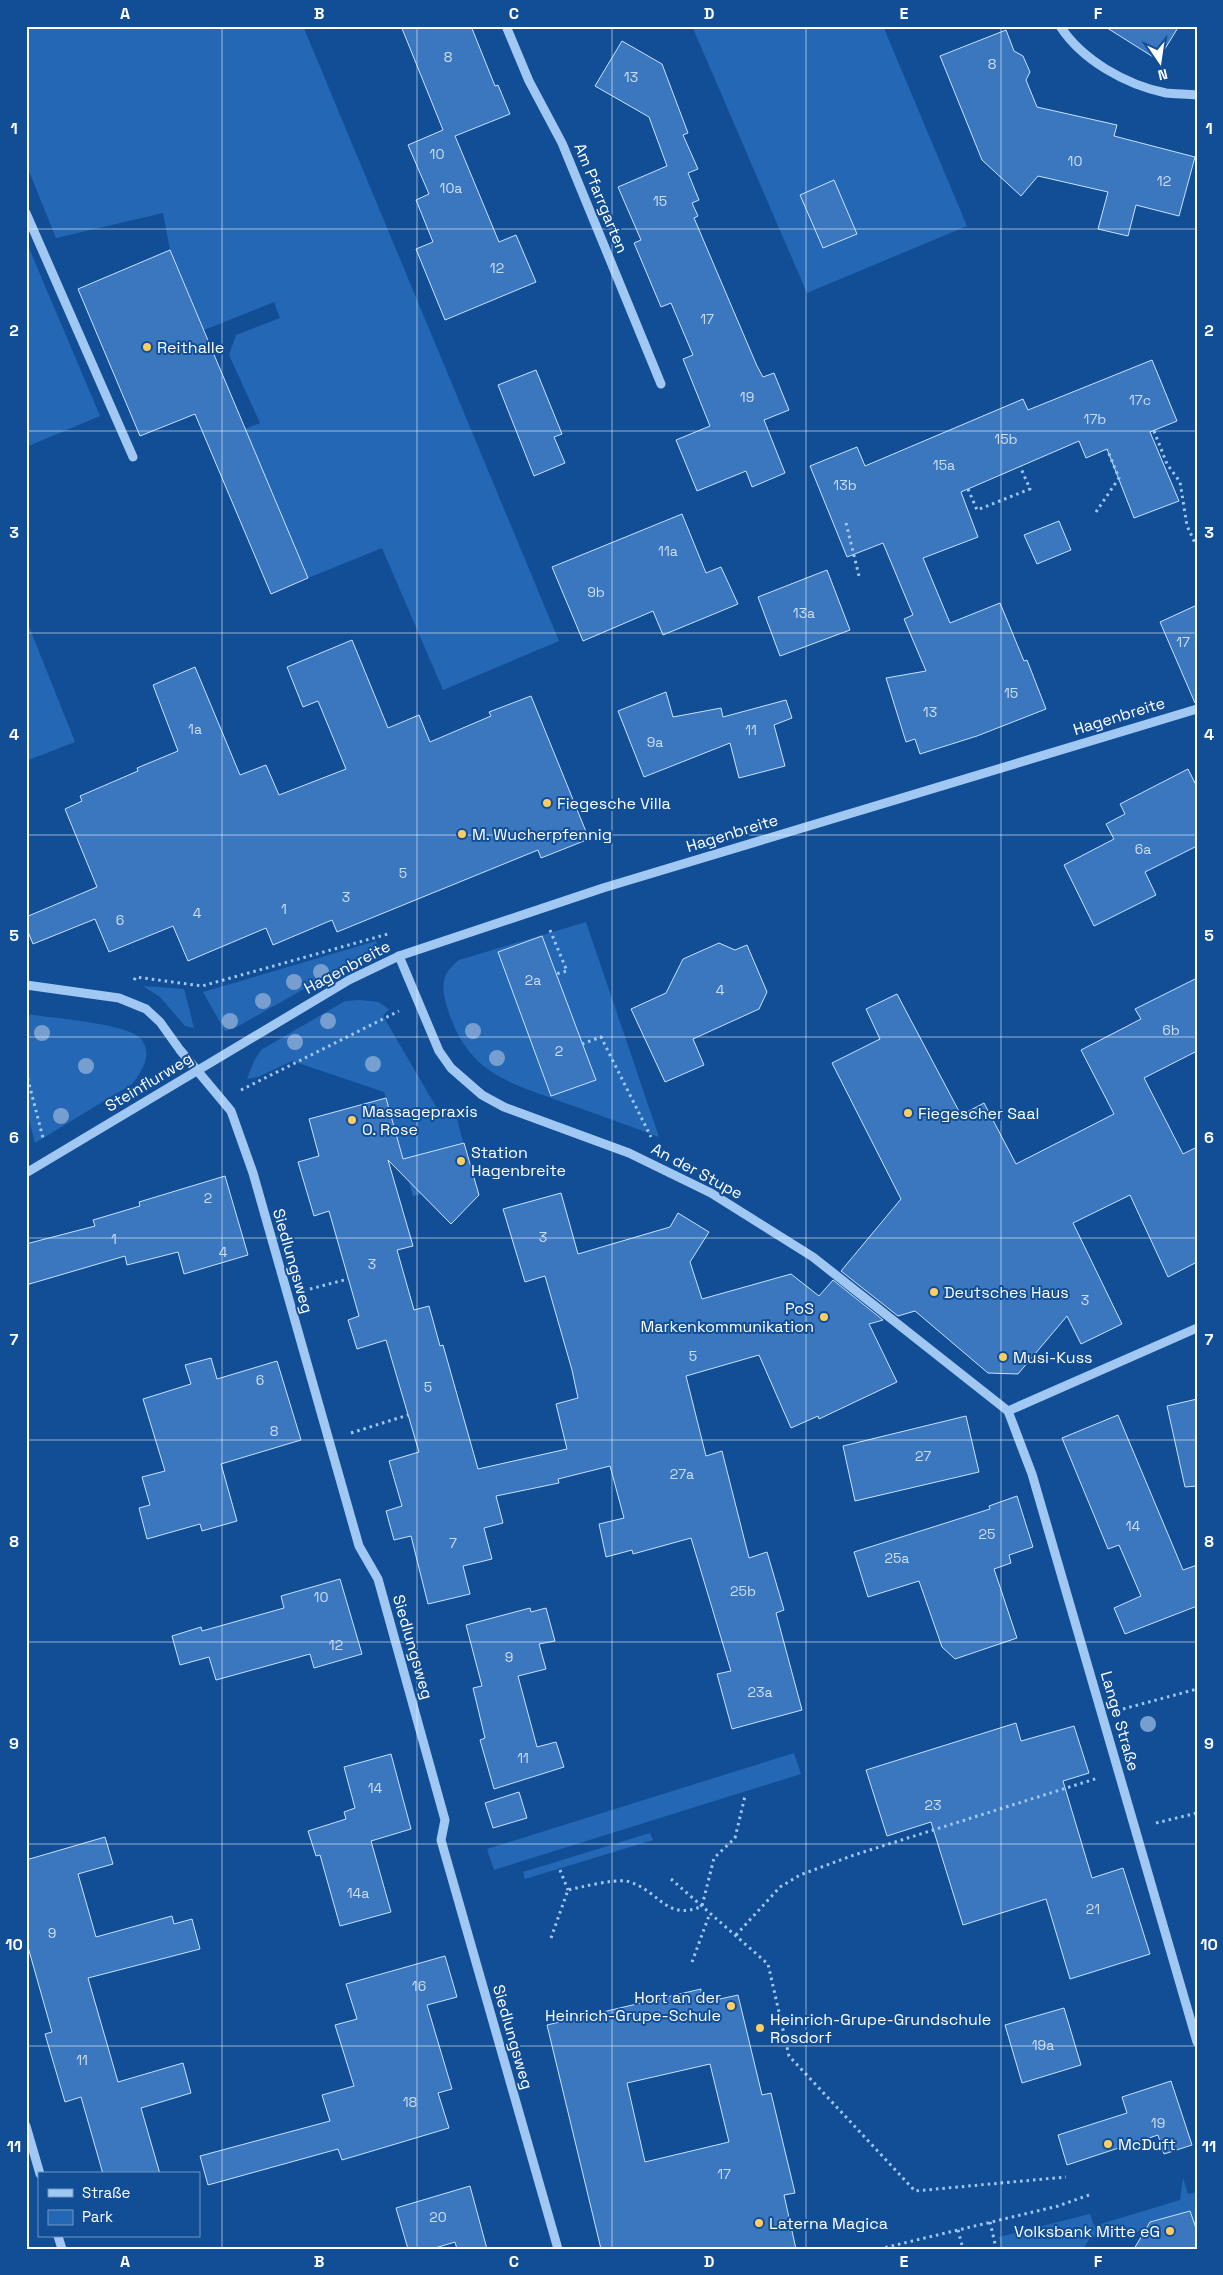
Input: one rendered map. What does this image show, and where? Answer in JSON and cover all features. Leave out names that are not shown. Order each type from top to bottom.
[{"type":"street","name":"Am Pfarrgarten","points":[[506,26],[529,81],[562,144],[661,384]]},
{"type":"street","points":[[1060,26],[1069,40],[1088,58],[1113,72],[1138,84],[1166,93],[1197,94]]},
{"type":"street","points":[[26,213],[133,457]]},
{"type":"street","name":"Hagenbreite","points":[[288,1016],[349,980],[398,956],[542,908],[1197,709]]},
{"type":"street","name":"An der Stupe","points":[[398,956],[439,1051],[451,1068],[482,1095],[504,1107],[629,1152],[711,1193],[812,1257],[1008,1411]]},
{"type":"street","name":"Siedlungsweg","points":[[26,986],[119,998],[146,1009],[160,1022],[231,1111],[253,1173],[359,1546],[378,1579],[445,1820],[442,1840],[558,2249]]},
{"type":"street","name":"Steinflurweg","points":[[26,1173],[288,1016]]},
{"type":"street","points":[[1008,1411],[1197,1328]]},
{"type":"street","name":"Lange Straße","points":[[1008,1411],[1032,1474],[1120,1771],[1197,2042]]},
{"type":"street","points":[[26,2126],[39,2172]]},
{"type":"path","points":[[1154,430],[1167,464],[1180,482],[1187,526],[1197,547]]},
{"type":"path","points":[[1096,512],[1118,478],[1106,449]]},
{"type":"path","points":[[968,488],[977,510],[1030,489],[1020,466]]},
{"type":"path","points":[[846,523],[859,576]]},
{"type":"path","points":[[542,908],[567,971],[556,974]]},
{"type":"path","points":[[119,998],[136,977],[202,986],[394,932]]},
{"type":"path","points":[[223,1099],[418,1002]]},
{"type":"path","points":[[582,1044],[601,1037],[668,1171]]},
{"type":"path","points":[[26,1072],[48,1161]]},
{"type":"path","points":[[288,1296],[348,1279]]},
{"type":"path","points":[[329,1441],[408,1415]]},
{"type":"path","points":[[1103,1714],[1197,1689]]},
{"type":"path","points":[[736,1935],[780,1887],[800,1875],[854,1855],[1120,1771]]},
{"type":"path","points":[[568,1890],[624,1881],[645,1887],[670,1909],[690,1912],[702,1906],[714,1858],[736,1838],[745,1796]]},
{"type":"path","points":[[1136,1828],[1197,1813]]},
{"type":"path","points":[[551,1938],[568,1890],[560,1870]]},
{"type":"path","points":[[671,1879],[768,1964],[789,2056],[915,2191],[1066,2176]]},
{"type":"path","points":[[692,1962],[710,1913]]},
{"type":"path","points":[[879,2249],[1058,2206],[1089,2195]]},
{"type":"path","points":[[990,2222],[995,2249]]},
{"type":"path","points":[[958,2230],[962,2249]]},
{"type":"green space","points":[[26,26],[303,26],[559,641],[443,690],[382,548],[308,578],[245,429],[260,423],[229,355],[236,335],[280,318],[274,302],[204,330],[170,250],[163,213],[56,238],[26,164]]},
{"type":"green space","points":[[692,26],[883,26],[967,226],[807,293]]},
{"type":"green space","points":[[26,241],[100,416],[26,447]]},
{"type":"green space","points":[[26,619],[75,742],[26,761]]},
{"type":"green space","points":[[586,922],[659,1137],[507,1081],[492,1072],[478,1061],[466,1047],[455,1029],[447,1007],[443,987],[444,981],[449,970],[459,960]]},
{"type":"green space","points":[[376,941],[378,947],[235,1028],[225,1031],[203,992]]},
{"type":"green space","points":[[143,986],[184,989],[194,1028],[185,1026],[160,997]]},
{"type":"green space","points":[[345,1001],[378,1002],[389,1009],[383,1016],[438,1110],[457,1119],[473,1180],[413,1196],[384,1092],[292,1061],[258,1077],[247,1079],[254,1061],[261,1050]]},
{"type":"green space","points":[[26,1014],[119,1028],[140,1038],[146,1050],[143,1068],[132,1084],[35,1143],[26,1108]]},
{"type":"green space","points":[[794,1753],[801,1774],[494,1870],[487,1849]]},
{"type":"green space","points":[[650,1833],[653,1840],[525,1879],[523,1872]]},
{"type":"green space","points":[[1183,2178],[1188,2194],[1197,2192],[1197,2231],[1192,2217],[1183,2213],[1150,2222],[1145,2230],[1128,2234],[1119,2230],[1090,2238],[1083,2249],[999,2249],[1001,2246],[999,2237],[1090,2214],[1094,2226],[1180,2200]]},
{"type":"building","points":[[401,26],[471,26],[495,86],[498,85],[510,114],[455,136],[499,242],[516,235],[536,282],[445,320],[416,249],[433,242],[416,200],[429,194],[408,145],[443,130]]},
{"type":"building","points":[[1104,26],[1179,26],[1158,60]]},
{"type":"building","points":[[1006,30],[1014,51],[1023,56],[1030,72],[1026,80],[1037,107],[1117,125],[1114,136],[1195,157],[1179,216],[1136,205],[1128,236],[1098,229],[1108,192],[1038,176],[1021,196],[982,160],[940,56]]},
{"type":"building","points":[[622,41],[662,64],[688,133],[683,135],[698,169],[688,173],[699,200],[692,203],[698,216],[694,218],[757,366],[763,377],[774,373],[789,410],[764,420],[785,473],[752,487],[746,471],[697,491],[676,440],[710,426],[683,359],[693,355],[671,303],[661,307],[634,243],[641,240],[618,187],[667,166],[649,117],[595,86]]},
{"type":"building","points":[[834,180],[857,234],[823,248],[800,195]]},
{"type":"building","points":[[170,250],[308,578],[271,594],[195,414],[140,436],[78,289]]},
{"type":"building","points":[[1152,360],[1177,421],[1150,432],[1179,501],[1134,518],[1107,449],[1086,458],[1079,441],[961,492],[978,537],[923,558],[950,623],[1000,603],[1024,661],[1027,660],[1046,709],[977,736],[920,754],[915,739],[906,742],[886,678],[926,671],[904,619],[913,615],[883,543],[847,557],[810,466],[857,447],[865,466],[1023,399],[1028,410]]},
{"type":"building","points":[[536,370],[562,434],[554,437],[565,463],[534,476],[498,385]]},
{"type":"building","points":[[682,514],[706,573],[721,567],[738,604],[663,635],[653,611],[583,641],[552,567]]},
{"type":"building","points":[[1059,521],[1071,550],[1037,564],[1024,535]]},
{"type":"building","points":[[827,570],[850,630],[780,656],[758,597]]},
{"type":"building","points":[[1197,605],[1197,703],[1195,703],[1160,622]]},
{"type":"building","points":[[352,640],[388,728],[419,715],[430,742],[491,716],[489,712],[531,696],[589,839],[541,858],[538,850],[337,932],[332,920],[273,945],[266,928],[188,961],[173,926],[109,952],[95,919],[33,944],[26,927],[26,917],[97,887],[65,809],[82,801],[80,796],[138,771],[137,768],[178,751],[153,685],[195,667],[240,775],[266,765],[279,795],[346,769],[318,701],[303,707],[287,667]]},
{"type":"building","points":[[666,692],[673,717],[721,708],[723,717],[786,700],[792,718],[774,725],[785,766],[739,778],[730,743],[644,777],[618,711]]},
{"type":"building","points":[[1188,769],[1197,787],[1197,846],[1145,872],[1156,895],[1094,926],[1064,865],[1114,839],[1106,824],[1125,814],[1120,804]]},
{"type":"building","points":[[542,936],[596,1080],[551,1096],[498,952]]},
{"type":"building","points":[[719,943],[735,950],[747,945],[767,992],[759,1009],[693,1039],[704,1065],[665,1082],[631,1009],[666,993],[683,959]]},
{"type":"building","points":[[1197,978],[1197,1051],[1144,1078],[1183,1154],[1197,1147],[1197,1262],[1168,1277],[1130,1195],[1073,1223],[1122,1324],[1081,1344],[1067,1316],[1018,1374],[988,1373],[915,1311],[898,1316],[841,1271],[901,1199],[832,1063],[880,1039],[866,1009],[897,994],[961,1115],[984,1103],[1016,1164],[1114,1114],[1081,1050],[1141,1019],[1135,1009]]},
{"type":"building","points":[[386,1098],[403,1159],[464,1143],[479,1195],[451,1224],[388,1160],[413,1246],[397,1250],[414,1310],[429,1306],[440,1346],[443,1345],[478,1469],[567,1449],[556,1404],[578,1398],[572,1370],[545,1276],[525,1282],[503,1209],[561,1193],[578,1254],[670,1227],[678,1213],[709,1232],[690,1262],[702,1299],[791,1274],[819,1296],[833,1280],[883,1320],[869,1324],[897,1382],[819,1419],[818,1416],[791,1428],[759,1355],[686,1376],[706,1456],[722,1451],[749,1558],[767,1552],[784,1610],[776,1613],[802,1710],[732,1729],[717,1674],[731,1671],[691,1538],[633,1554],[632,1550],[606,1557],[599,1524],[624,1518],[610,1466],[558,1479],[559,1483],[496,1496],[503,1523],[484,1528],[492,1559],[463,1566],[470,1594],[428,1604],[411,1536],[394,1540],[386,1511],[402,1506],[389,1461],[419,1452],[386,1340],[357,1349],[348,1320],[359,1316],[329,1211],[314,1216],[298,1162],[319,1156],[309,1119]]},
{"type":"building","points":[[225,1176],[248,1255],[184,1274],[178,1252],[127,1265],[125,1256],[26,1285],[26,1244],[95,1226],[93,1220],[140,1206],[139,1202]]},
{"type":"building","points":[[211,1358],[217,1379],[277,1361],[301,1440],[221,1464],[237,1521],[202,1531],[200,1524],[147,1539],[139,1508],[150,1505],[142,1477],[165,1471],[143,1399],[191,1384],[185,1365]]},
{"type":"building","points":[[1197,1399],[1197,1486],[1185,1487],[1167,1406]]},
{"type":"building","points":[[1118,1415],[1183,1570],[1197,1565],[1197,1606],[1125,1634],[1114,1608],[1141,1596],[1119,1545],[1108,1549],[1062,1438]]},
{"type":"building","points":[[966,1416],[979,1472],[855,1501],[843,1446]]},
{"type":"building","points":[[1017,1496],[1033,1547],[1009,1555],[1011,1563],[994,1569],[1017,1638],[955,1659],[942,1647],[919,1581],[868,1597],[854,1552],[990,1509],[989,1506]]},
{"type":"building","points":[[340,1579],[362,1654],[314,1668],[310,1654],[216,1680],[209,1657],[180,1665],[172,1636],[201,1627],[202,1631],[284,1608],[281,1596]]},
{"type":"building","points":[[530,1608],[531,1612],[546,1608],[555,1641],[539,1644],[546,1669],[518,1676],[537,1747],[556,1742],[564,1767],[494,1789],[480,1740],[485,1738],[473,1688],[482,1686],[466,1625]]},
{"type":"building","points":[[1016,1723],[1021,1741],[1074,1726],[1089,1773],[1063,1781],[1092,1878],[1123,1868],[1150,1954],[1070,1979],[1046,1899],[963,1925],[931,1822],[887,1836],[866,1770]]},
{"type":"building","points":[[391,1754],[411,1829],[371,1841],[391,1912],[340,1926],[320,1855],[316,1856],[308,1831],[346,1819],[344,1812],[355,1808],[344,1767]]},
{"type":"building","points":[[519,1792],[527,1818],[493,1828],[485,1803]]},
{"type":"building","points":[[105,1837],[113,1864],[78,1874],[96,1937],[172,1916],[174,1924],[192,1919],[200,1949],[88,1978],[118,2082],[183,2063],[191,2093],[141,2108],[159,2172],[102,2172],[81,2097],[65,2102],[45,2034],[52,2032],[26,1940],[26,1860]]},
{"type":"building","points":[[445,1956],[457,1997],[427,2005],[452,2089],[438,2093],[449,2128],[342,2160],[338,2149],[208,2185],[200,2156],[330,2121],[322,2095],[354,2086],[335,2025],[357,2019],[346,1984]]},
{"type":"building","points":[[701,1989],[702,2003],[738,1995],[762,2095],[771,2093],[795,2193],[784,2195],[796,2249],[601,2249],[547,2025]],"holes":[[[710,2064],[729,2142],[645,2162],[627,2083]]]},
{"type":"building","points":[[1064,2008],[1081,2065],[1022,2083],[1005,2025]]},
{"type":"building","points":[[1171,2081],[1192,2145],[1164,2154],[1158,2135],[1067,2165],[1058,2135],[1127,2113],[1122,2097]]},
{"type":"building","points":[[470,2186],[487,2249],[457,2249],[455,2242],[432,2249],[408,2249],[396,2208]]},
{"type":"building","name":"Volksbank Mitte eG","points":[[1190,2211],[1197,2231],[1197,2249],[1134,2249],[1150,2222]]},
{"type":"place","name":"Reithalle","points":[[147,347]]},
{"type":"place","name":"Fiegesche Villa","points":[[547,803]]},
{"type":"place","name":"M. Wucherpfennig","points":[[462,834]]},
{"type":"place","name":"Fiegescher Saal","points":[[908,1113]]},
{"type":"place","name":"Massagepraxis O. Rose","points":[[352,1120]]},
{"type":"place","name":"Station Hagenbreite","points":[[461,1161]]},
{"type":"place","name":"Deutsches Haus","points":[[934,1292]]},
{"type":"place","name":"PoS Markenkommunikation","points":[[824,1317]]},
{"type":"place","name":"Musi-Kuss","points":[[1003,1357]]},
{"type":"place","name":"Hort an der Heinrich-Grupe-Schule","points":[[731,2006]]},
{"type":"place","name":"Heinrich-Grupe-Grundschule Rosdorf","points":[[760,2028]]},
{"type":"place","name":"McDuft","points":[[1108,2144]]},
{"type":"place","name":"Laterna Magica","points":[[759,2223]]},
{"type":"place","name":"Volksbank Mitte eG","points":[[1170,2231]]}]
